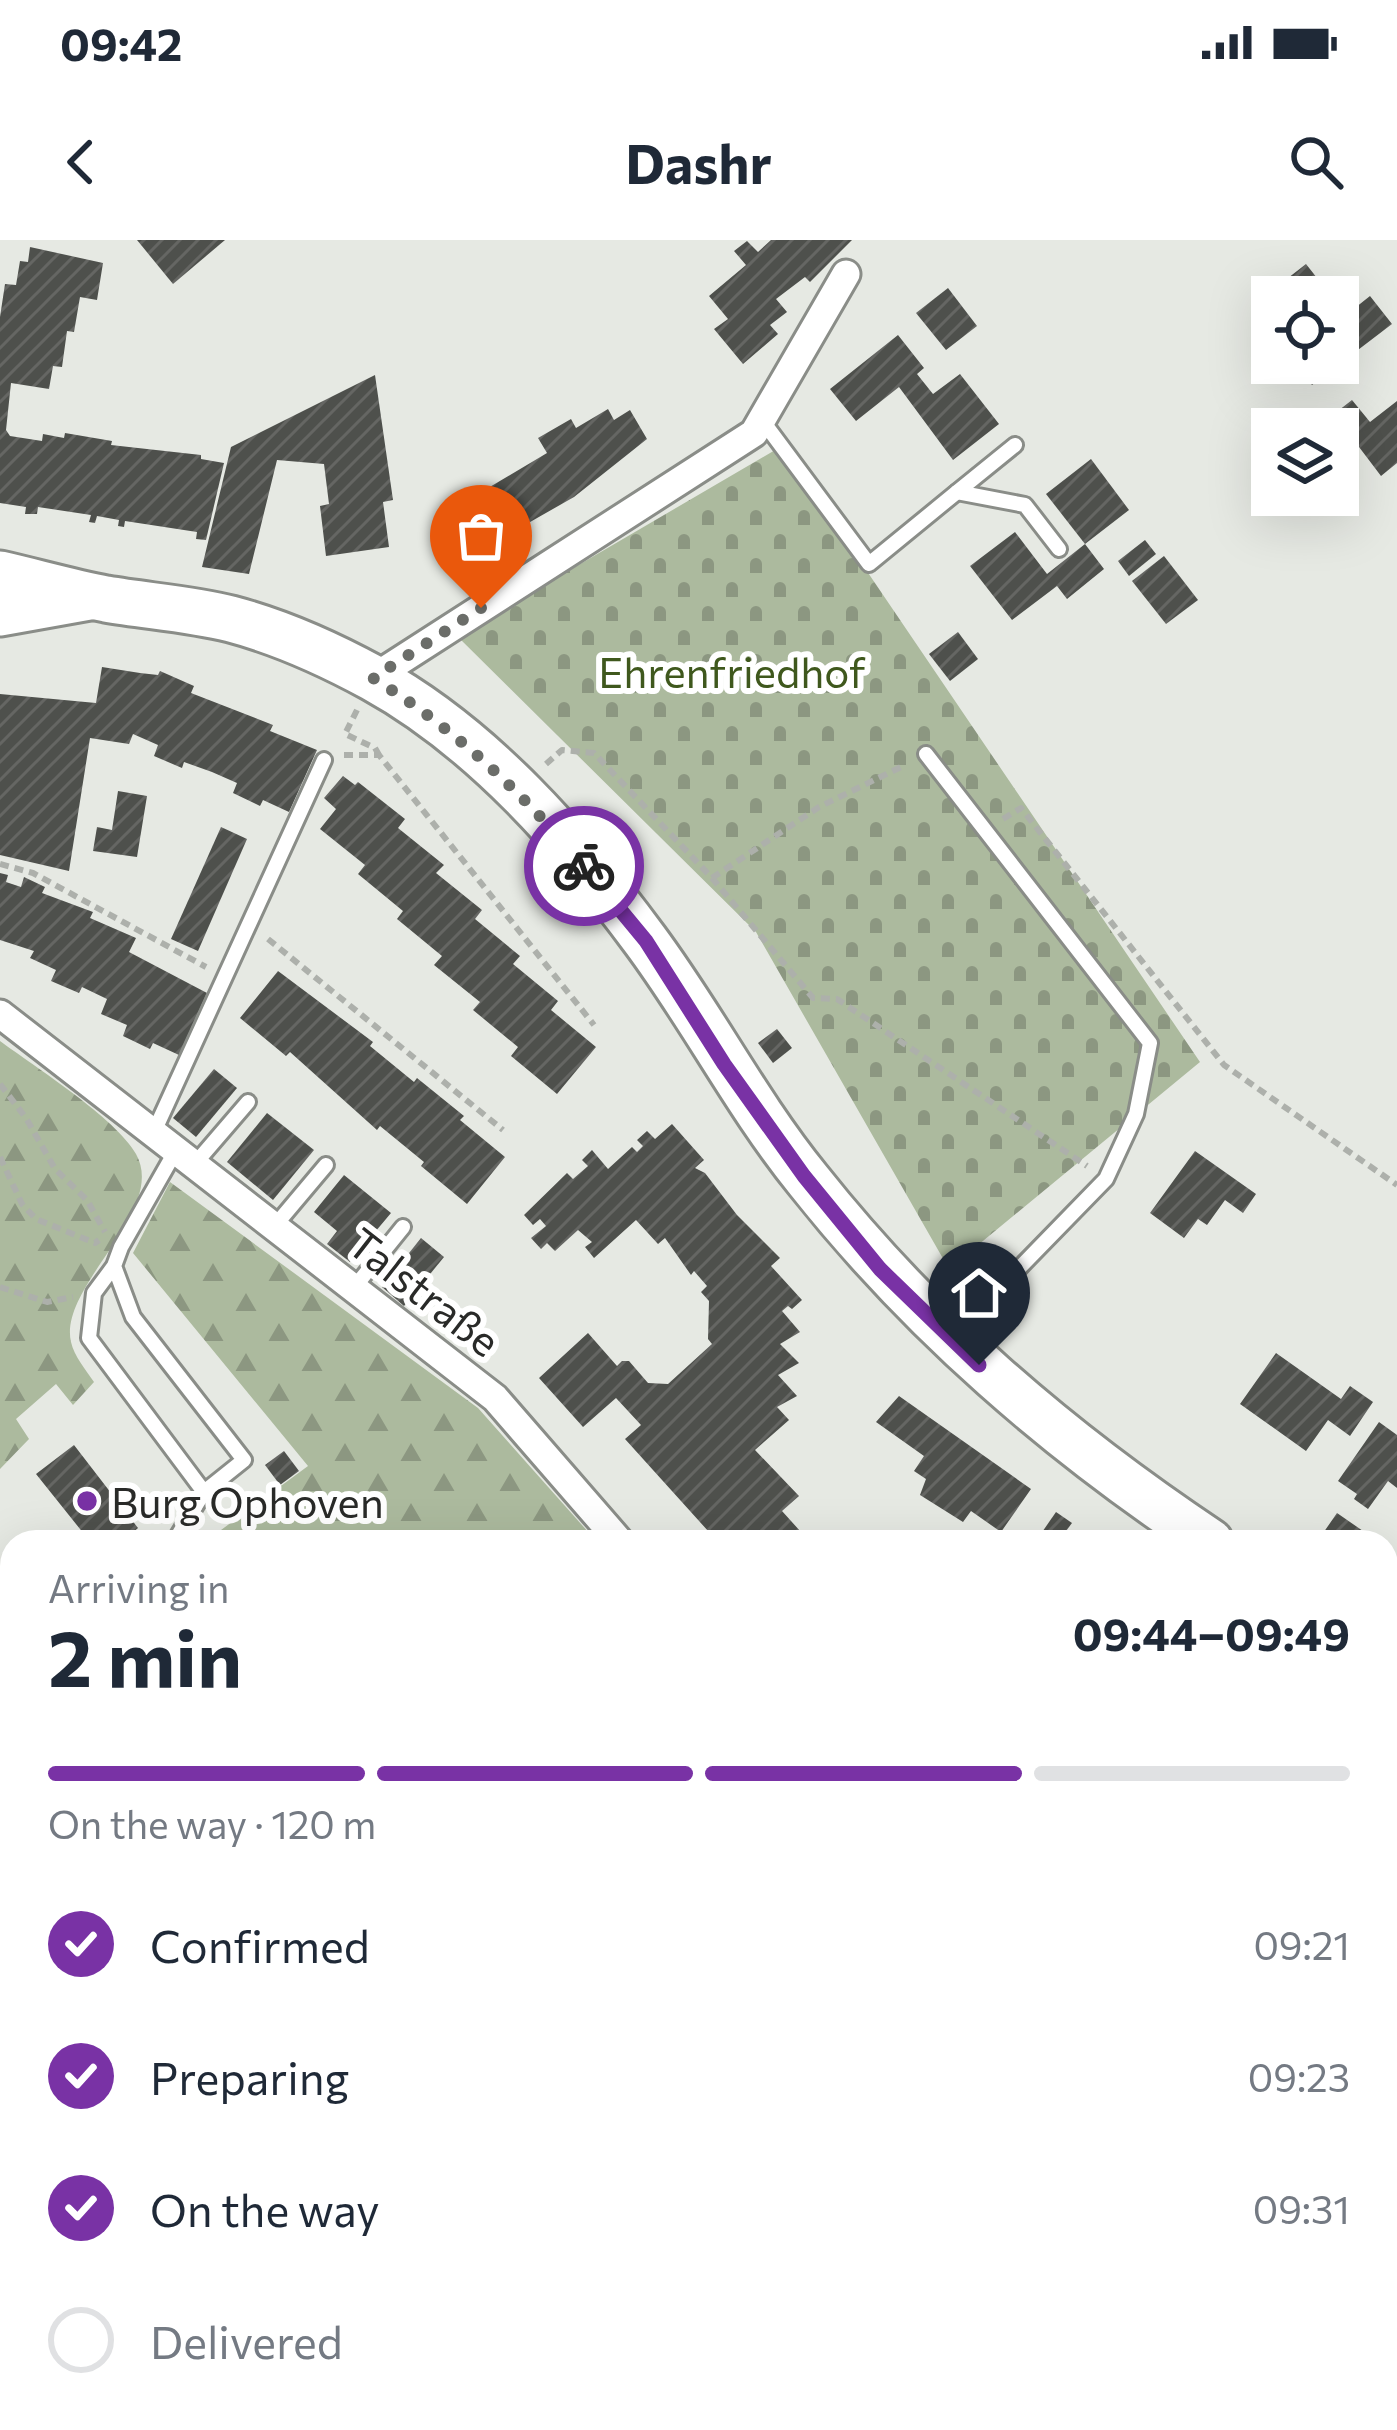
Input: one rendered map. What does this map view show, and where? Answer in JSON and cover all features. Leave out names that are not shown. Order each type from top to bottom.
[{"type":"main road","points":[[0,574],[100,598],[230,619],[304,644],[373,678],[448,729],[517,790],[646,941],[724,1064],[804,1176],[880,1269],[950,1340],[1037,1417],[1193,1530]]},
{"type":"main road","points":[[0,594],[100,598]]},
{"type":"main road","points":[[0,616],[100,598]]},
{"type":"street","points":[[373,678],[754,434],[846,274]]},
{"type":"street","name":"Talstraße","points":[[0,1014],[494,1398],[610,1530]]},
{"type":"lane","points":[[762,420],[868,564],[1015,445]]},
{"type":"lane","points":[[957,492],[1025,505],[1059,549]]},
{"type":"lane","points":[[926,754],[1150,1043],[1136,1114],[1106,1179],[950,1340]]},
{"type":"lane","points":[[204,1492],[89,1338],[94,1293],[114,1267],[174,1150],[225,977],[329,758]]},
{"type":"lane","points":[[174,1150],[248,1102]]},
{"type":"lane","points":[[273,1228],[326,1165]]},
{"type":"lane","points":[[353,1288],[403,1228]]},
{"type":"lane","points":[[114,1267],[133,1316],[244,1460],[204,1492],[187,1530]]},
{"type":"path","points":[[517,790],[562,750],[593,753],[712,878],[812,998],[837,999],[1106,1179]]},
{"type":"path","points":[[712,878],[819,806],[926,754]]},
{"type":"path","points":[[329,758],[379,755],[594,1025]]},
{"type":"path","points":[[985,830],[1021,808],[1224,1065],[1397,1185]]},
{"type":"path","points":[[0,864],[33,873],[225,977]]},
{"type":"path","points":[[249,923],[502,1130]]},
{"type":"path","points":[[0,1084],[55,1169],[87,1200],[106,1234],[95,1243],[36,1219],[22,1204],[0,1156]]},
{"type":"path","points":[[2,1288],[46,1302],[94,1293]]},
{"type":"green space","name":"Ehrenfriedhof","points":[[782,446],[1200,1062],[949,1269],[756,932],[457,636]]},
{"type":"green space","points":[[0,1041],[111,1125],[136,1154],[142,1176],[138,1200],[71,1320],[71,1342],[94,1382],[73,1405],[56,1384],[16,1419],[29,1439],[0,1469]]},
{"type":"green space","points":[[170,1182],[478,1408],[586,1530],[221,1530],[308,1466],[133,1253]]},
{"type":"building","points":[[137,240],[225,240],[173,284]]},
{"type":"building","points":[[771,240],[852,240],[810,282],[805,277],[776,299],[787,312],[770,325],[778,334],[743,364],[714,329],[728,319],[709,296],[746,265],[734,251],[747,241],[758,252]]},
{"type":"building","points":[[30,247],[103,263],[97,300],[80,297],[74,332],[67,331],[62,367],[53,366],[49,389],[11,383],[6,430],[10,436],[42,441],[43,434],[64,438],[65,433],[224,463],[206,540],[196,539],[197,532],[125,521],[124,527],[118,526],[119,520],[97,516],[95,523],[89,522],[91,515],[38,507],[37,514],[25,514],[26,507],[0,503],[0,317],[5,284],[16,285],[20,261],[28,262]]},
{"type":"building","points":[[1306,264],[1315,276],[1291,276]]},
{"type":"building","points":[[948,288],[977,326],[946,350],[916,313]]},
{"type":"building","points":[[1370,296],[1392,324],[1359,349],[1359,305]]},
{"type":"building","points":[[898,335],[924,368],[917,374],[933,394],[960,374],[999,424],[953,460],[899,387],[856,421],[830,389]]},
{"type":"building","points":[[375,375],[393,500],[383,502],[389,547],[326,556],[320,506],[329,504],[324,464],[277,460],[249,574],[202,567],[231,447]]},
{"type":"building","points":[[1397,401],[1397,463],[1381,476],[1359,447],[1359,409],[1370,422]]},
{"type":"building","points":[[608,409],[614,420],[630,410],[647,439],[574,497],[509,534],[512,539],[480,557],[474,549],[459,558],[443,533],[459,523],[454,515],[486,495],[483,491],[547,453],[538,438],[571,419],[576,428]]},
{"type":"building","points":[[1091,459],[1129,510],[1085,544],[1046,494]]},
{"type":"building","points":[[1015,532],[1047,574],[1085,544],[1104,569],[1067,599],[1057,586],[1012,620],[970,566]]},
{"type":"building","points":[[1145,540],[1156,554],[1129,576],[1118,561]]},
{"type":"building","points":[[1164,556],[1198,600],[1166,624],[1132,581]]},
{"type":"building","points":[[958,632],[978,659],[950,681],[929,654]]},
{"type":"building","points":[[102,667],[158,675],[160,671],[194,686],[191,693],[273,725],[270,731],[317,750],[289,812],[263,800],[260,806],[233,793],[237,783],[212,772],[184,762],[182,768],[154,756],[158,745],[133,734],[129,744],[90,738],[69,871],[0,855],[0,694],[96,703]]},
{"type":"building","points":[[343,776],[355,785],[358,782],[405,819],[398,828],[444,865],[436,873],[482,910],[475,919],[520,956],[513,964],[558,1001],[551,1010],[596,1047],[557,1094],[511,1056],[518,1047],[473,1010],[480,1002],[434,965],[442,956],[397,919],[403,911],[358,874],[365,865],[320,829],[336,809],[324,798]]},
{"type":"building","points":[[118,791],[147,796],[137,857],[93,851],[97,827],[112,830]]},
{"type":"building","points":[[221,827],[247,839],[198,951],[171,939]]},
{"type":"building","points":[[0,873],[8,875],[6,882],[21,887],[24,877],[45,887],[42,893],[93,912],[90,918],[136,938],[129,952],[207,993],[179,1055],[153,1043],[150,1049],[123,1036],[127,1025],[101,1014],[107,999],[82,987],[79,993],[51,981],[56,970],[30,958],[34,951],[0,940]]},
{"type":"building","points":[[278,971],[373,1042],[370,1046],[414,1082],[417,1078],[464,1116],[460,1120],[505,1157],[467,1204],[421,1166],[424,1162],[380,1126],[377,1130],[290,1052],[286,1056],[240,1018]]},
{"type":"building","points":[[777,1029],[792,1048],[773,1063],[758,1043]]},
{"type":"building","points":[[214,1069],[237,1088],[196,1137],[173,1118]]},
{"type":"building","points":[[267,1113],[314,1150],[273,1200],[227,1162]]},
{"type":"building","points":[[672,1124],[704,1160],[695,1168],[705,1173],[737,1215],[780,1258],[771,1266],[802,1300],[782,1311],[800,1332],[780,1344],[799,1363],[778,1375],[797,1396],[777,1407],[789,1420],[755,1450],[799,1496],[782,1511],[799,1530],[707,1530],[625,1439],[641,1425],[616,1398],[583,1427],[539,1378],[588,1333],[617,1366],[629,1361],[648,1383],[668,1384],[712,1344],[708,1339],[709,1301],[701,1292],[707,1286],[694,1271],[691,1275],[665,1238],[658,1244],[636,1220],[594,1258],[585,1247],[592,1242],[578,1230],[555,1251],[547,1243],[541,1249],[531,1238],[546,1226],[540,1219],[533,1225],[524,1215],[567,1173],[573,1179],[588,1166],[582,1160],[592,1150],[608,1169],[632,1147],[637,1152],[643,1146],[637,1140],[647,1131],[655,1139]]},
{"type":"building","points":[[1195,1151],[1256,1194],[1243,1213],[1225,1200],[1207,1225],[1198,1219],[1184,1238],[1150,1213]]},
{"type":"building","points":[[344,1175],[391,1213],[350,1262],[327,1244],[337,1231],[314,1212]]},
{"type":"building","points":[[421,1238],[444,1257],[404,1306],[382,1287]]},
{"type":"building","points":[[1276,1353],[1341,1399],[1350,1386],[1373,1402],[1350,1436],[1328,1420],[1306,1451],[1240,1404]]},
{"type":"building","points":[[899,1396],[1031,1489],[1002,1530],[971,1511],[963,1522],[920,1495],[926,1479],[914,1471],[924,1456],[876,1422]]},
{"type":"building","points":[[1379,1422],[1397,1435],[1397,1488],[1388,1481],[1368,1509],[1338,1481]]},
{"type":"building","name":"Burg Ophoven","points":[[74,1445],[138,1528],[81,1530],[36,1474]]},
{"type":"building","points":[[284,1451],[299,1471],[280,1485],[265,1465]]},
{"type":"building","points":[[1056,1512],[1072,1523],[1067,1530],[1044,1530]]},
{"type":"building","points":[[1337,1513],[1362,1530],[1325,1530]]},
{"type":"way so far","points":[[481,608],[373,678],[482,758],[548,822],[584,866]]},
{"type":"place","name":"Burg Ophoven","points":[[87,1501]]},
{"type":"route","points":[[584,866],[646,941],[724,1064],[804,1176],[880,1269],[979,1365]]}]
